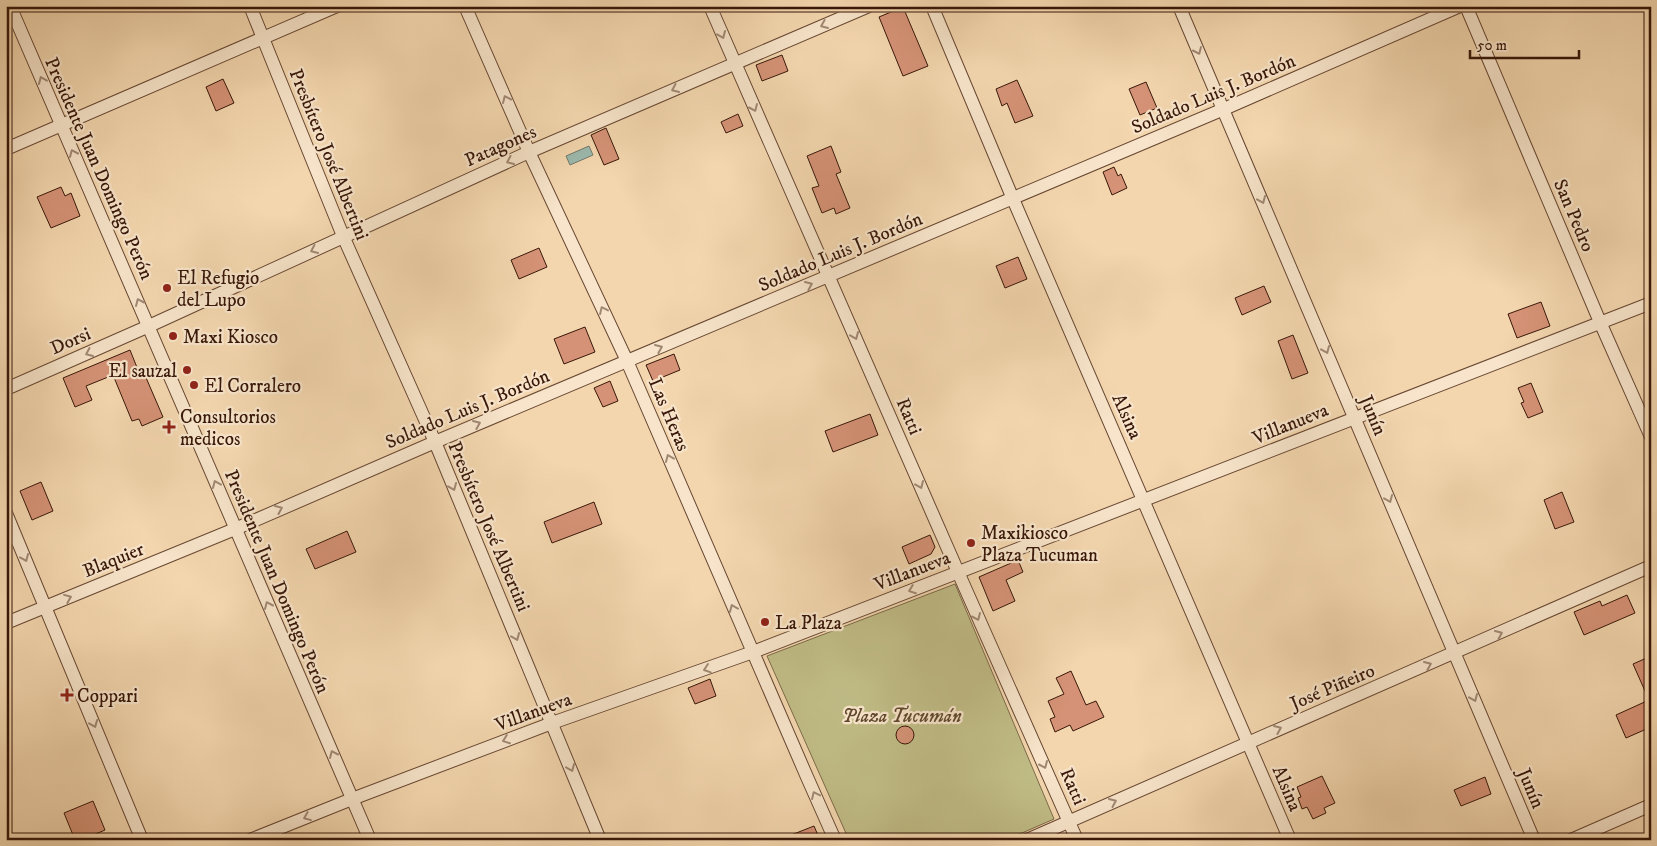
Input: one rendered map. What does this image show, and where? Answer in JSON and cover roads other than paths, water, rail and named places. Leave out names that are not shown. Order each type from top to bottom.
[{"type":"street","name":"Presidente Juan Domingo Perón","points":[[10,6],[370,840]]},
{"type":"street","name":"Presbítero José Albertini","points":[[250,6],[344,236],[434,442],[600,840]]},
{"type":"street","points":[[6,149],[337,6]]},
{"type":"street","name":"Las Heras","points":[[465,6],[627,361],[836,840]]},
{"type":"street","name":"Ratti","points":[[710,6],[1077,840]]},
{"type":"street","name":"Patagones","points":[[149,326],[530,152],[869,6]]},
{"type":"street","name":"Alsina","points":[[932,6],[1013,199],[1290,840]]},
{"type":"street","name":"Junín","points":[[1178,6],[1224,109],[1534,840]]},
{"type":"street","name":"Soldado Luis J. Bordón","points":[[235,529],[434,442],[1224,109],[1460,6]]},
{"type":"street","name":"San Pedro","points":[[1466,6],[1600,322],[1651,437]]},
{"type":"street","name":"Villanueva","points":[[250,840],[352,798],[552,723],[753,652],[1651,303]]},
{"type":"street","name":"Dorsi","points":[[6,389],[149,326]]},
{"type":"street","points":[[6,513],[142,840]]},
{"type":"street","name":"Blaquier","points":[[6,623],[235,529]]},
{"type":"street","name":"José Piñeiro","points":[[1027,840],[1651,566]]},
{"type":"street","points":[[1571,840],[1651,805]]},
{"type":"place","name":"El Refugio del Lupo","points":[[167,288]]},
{"type":"place","name":"Maxi Kiosco","points":[[173,336]]},
{"type":"place","name":"El sauzal","points":[[187,370]]},
{"type":"place","name":"El Corralero","points":[[194,385]]},
{"type":"place","name":"Consultorios medicos","points":[[169,427]]},
{"type":"place","name":"Maxikiosco Plaza Tucuman","points":[[971,543]]},
{"type":"place","name":"La Plaza","points":[[765,622]]},
{"type":"place","name":"Coppari","points":[[67,695]]},
{"type":"park label","name":"Plaza Tucumán","points":[[902,715]]}]
